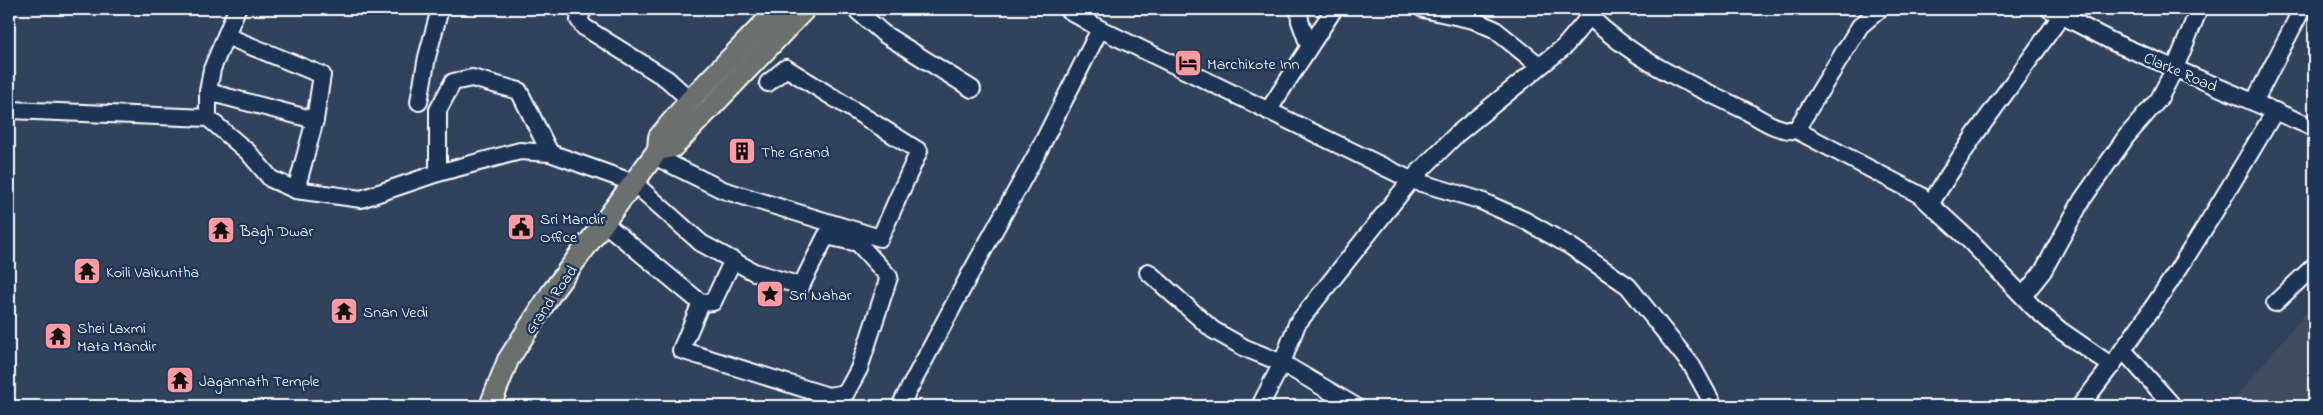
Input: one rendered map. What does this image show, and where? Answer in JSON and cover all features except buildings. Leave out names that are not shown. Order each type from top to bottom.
[{"type":"main road","name":"Grand Road","points":[[490,406],[508,360],[552,292],[656,153],[659,137],[690,100],[778,9]]},
{"type":"main road","name":"Grand Road","points":[[656,153],[673,147],[805,9]]},
{"type":"street","points":[[208,118],[208,92],[212,69],[237,9]]},
{"type":"street","points":[[419,102],[425,65],[440,9]]},
{"type":"street","points":[[583,9],[579,20],[584,27],[667,79],[690,100]]},
{"type":"street","points":[[855,9],[884,34],[972,89]]},
{"type":"street","points":[[1067,9],[1100,29],[1411,180],[1479,200],[1524,220],[1570,246],[1628,286],[1692,366],[1714,406]]},
{"type":"street","points":[[1299,9],[1300,22],[1309,46]]},
{"type":"street","points":[[1268,111],[1334,9]]},
{"type":"street","points":[[1424,9],[1476,14],[1540,66]]},
{"type":"street","points":[[1796,130],[1860,26],[1880,9]]},
{"type":"street","points":[[2023,296],[2043,271],[2082,200],[2126,137],[2159,99],[2175,68],[2199,9]]},
{"type":"street","points":[[2254,102],[2302,9]]},
{"type":"street","points":[[1260,406],[1282,364],[1297,324],[1411,180],[1457,134],[1564,47],[1592,12],[1612,38],[1637,56],[1680,80],[1741,108],[1783,131],[1796,130],[1920,195],[1967,238],[2023,296],[2060,330],[2112,366]]},
{"type":"street","points":[[1930,204],[2056,12]]},
{"type":"street","name":"Clarke Road","points":[[2056,12],[2116,43],[2314,128]]},
{"type":"street","points":[[900,406],[1039,150],[1100,29]]},
{"type":"street","points":[[226,36],[322,75],[315,120],[296,190]]},
{"type":"street","points":[[656,153],[723,190],[880,238],[920,151],[786,68],[768,83]]},
{"type":"street","points":[[438,173],[438,110],[453,82],[472,78],[519,92],[550,153]]},
{"type":"street","points":[[208,92],[315,120]]},
{"type":"street","points":[[9,110],[208,118],[248,152],[271,179],[296,190],[361,200],[438,173],[520,151],[550,153],[634,183],[701,243],[754,272],[801,286],[826,236],[858,243],[872,256],[889,277],[859,369],[846,393],[828,396],[681,350],[701,303]]},
{"type":"street","points":[[2080,406],[2112,366],[2209,224],[2275,111]]},
{"type":"street","points":[[604,223],[701,303],[713,302],[733,260]]},
{"type":"street","points":[[2275,303],[2314,266]]},
{"type":"street","points":[[1148,272],[1213,330],[1245,348],[1282,364],[1355,406]]},
{"type":"street","points":[[2123,350],[2173,406]]},
{"type":"shaded area","points":[[2314,303],[2314,406],[2228,406]]},
{"type":"place","name":"Marchikote Inn","points":[[1188,63]]},
{"type":"place","name":"The Grand","points":[[742,151]]},
{"type":"place","name":"Sri Mandir Office","points":[[521,227]]},
{"type":"place","name":"Bagh Dwar","points":[[221,230]]},
{"type":"place","name":"Koili Vaikuntha","points":[[87,271]]},
{"type":"place","name":"Sri Nahar","points":[[770,294]]},
{"type":"place","name":"Snan Vedi","points":[[344,311]]},
{"type":"place","name":"Shei Laxmi Mata Mandir","points":[[58,336]]},
{"type":"place","name":"Jagannath Temple","points":[[180,380]]}]
